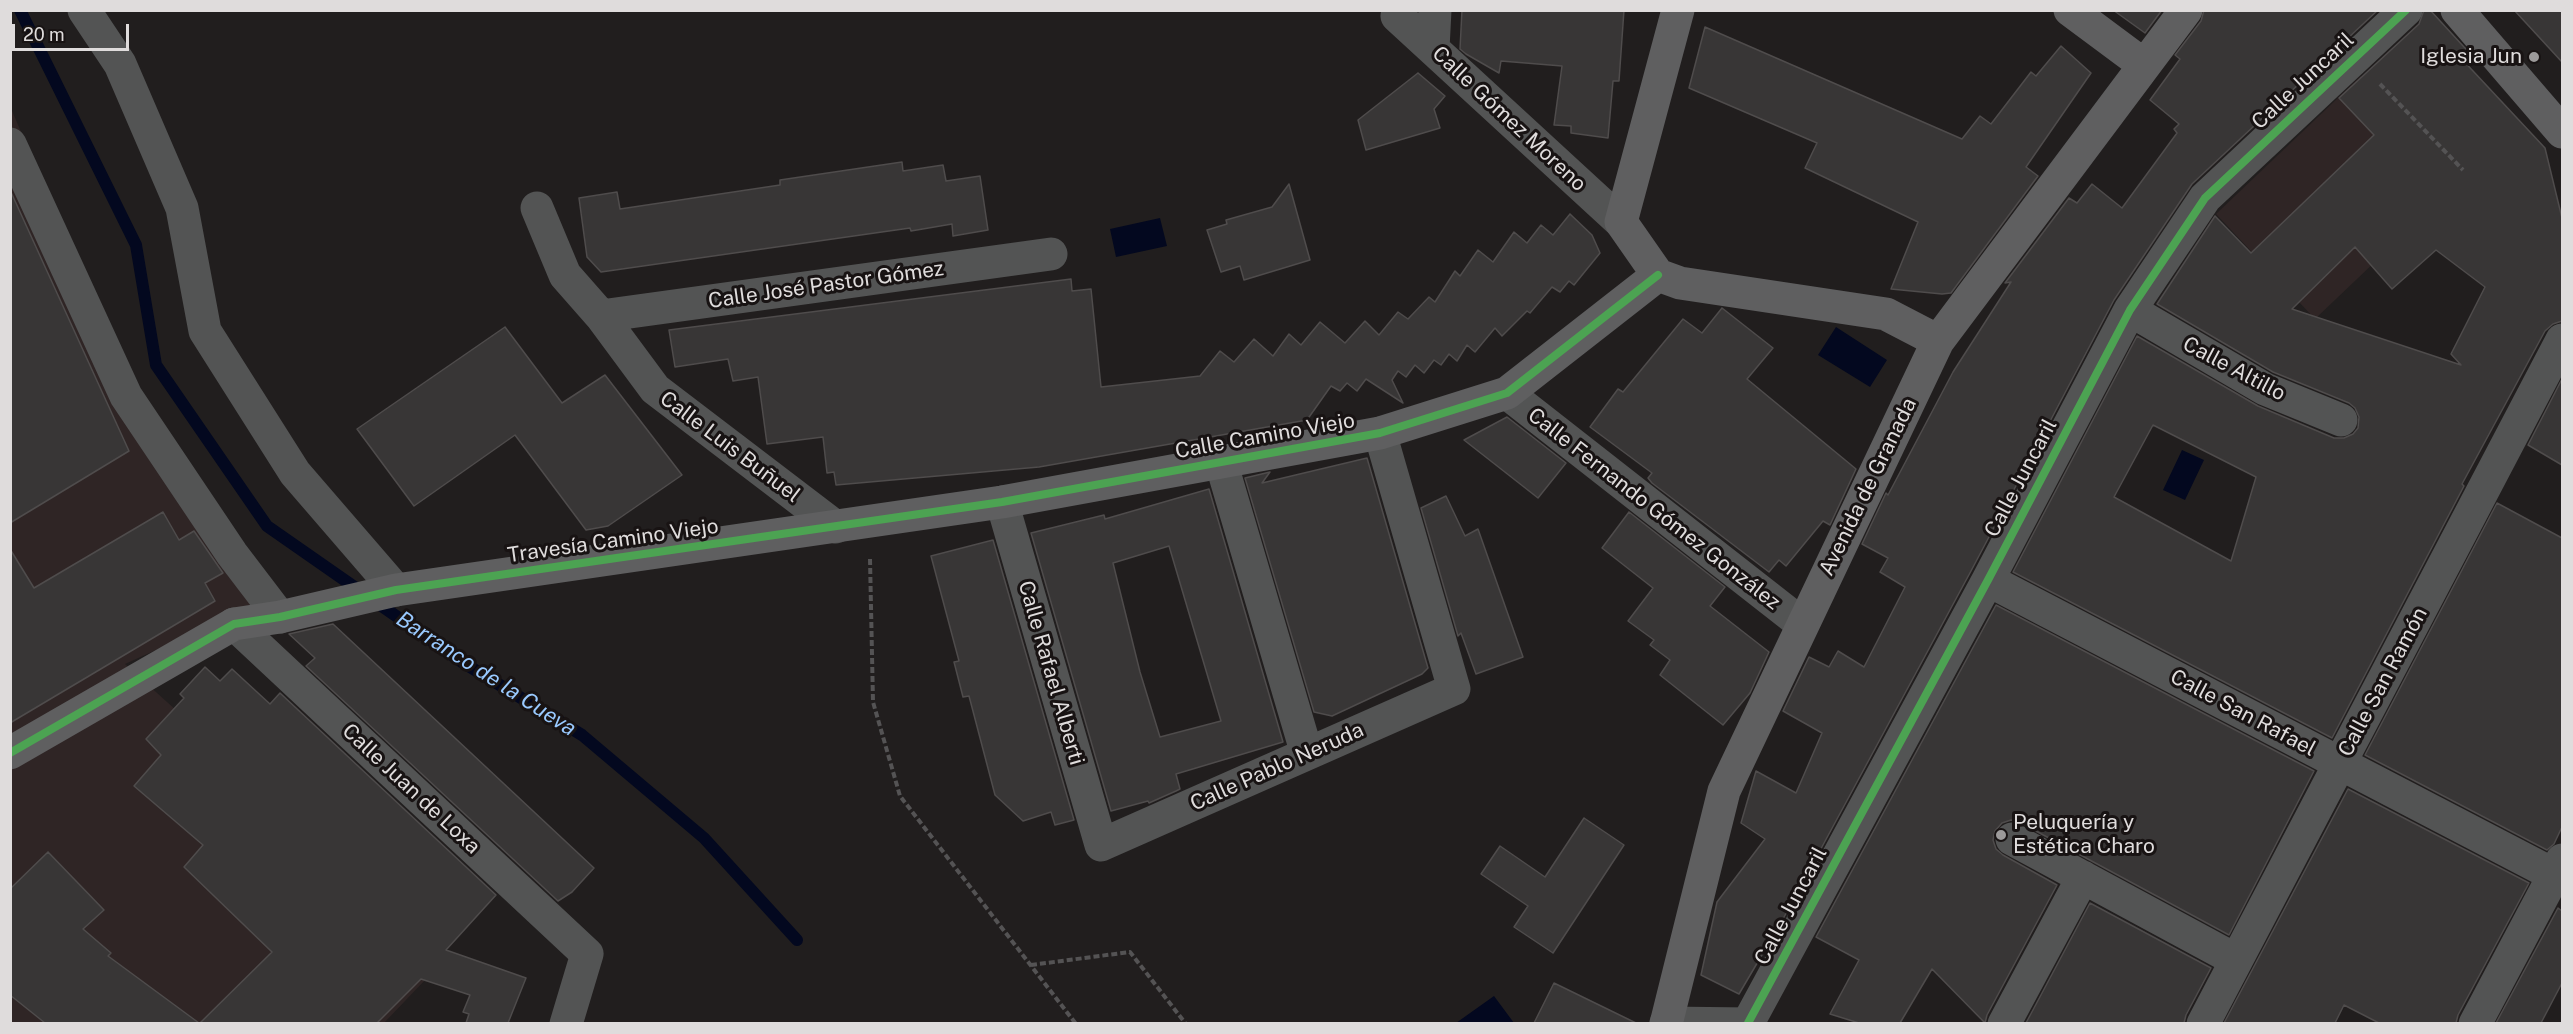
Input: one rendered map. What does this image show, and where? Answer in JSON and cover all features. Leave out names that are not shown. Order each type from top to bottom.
[{"type":"street","points":[[84,10],[120,64],[182,208],[205,331],[295,473],[396,590]]},
{"type":"street","points":[[1433,49],[1435,10]]},
{"type":"street","points":[[1678,10],[1621,222],[1658,274],[1680,283],[1886,314],[1938,341]]},
{"type":"street","points":[[2070,10],[2144,65]]},
{"type":"street","name":"Avenida de Granada","points":[[1666,1023],[1724,791],[1938,341],[2186,10]]},
{"type":"street","name":"Calle Juncaril","points":[[1749,1023],[1988,580],[2130,310],[2205,198],[2406,10]]},
{"type":"street","points":[[2457,10],[2562,132]]},
{"type":"street","name":"Calle Gómez Moreno","points":[[1396,16],[1621,222]]},
{"type":"street","points":[[10,144],[126,396],[232,554],[280,617]]},
{"type":"street","name":"Calle Luis Buñuel","points":[[537,208],[565,275],[601,316],[655,389],[836,527]]},
{"type":"street","name":"Calle José Pastor Gómez","points":[[601,316],[1051,254]]},
{"type":"street","name":"Calle Camino Viejo","points":[[836,527],[1002,501],[1380,433],[1507,393],[1658,274]]},
{"type":"street","name":"Calle Altillo","points":[[2130,310],[2265,389],[2341,420]]},
{"type":"street","name":"Calle San Ramón","points":[[2203,1023],[2562,340]]},
{"type":"street","name":"Calle Fernando Gómez González","points":[[1507,393],[1802,624]]},
{"type":"street","name":"Calle Pablo Neruda","points":[[1101,845],[1454,689],[1380,433]]},
{"type":"street","points":[[1221,462],[1307,754]]},
{"type":"street","name":"Calle Rafael Alberti","points":[[1002,501],[1101,845]]},
{"type":"street","name":"Travesía Camino Viejo","points":[[234,624],[280,617],[396,590],[836,527]]},
{"type":"street","name":"Calle San Rafael","points":[[1988,580],[2340,764],[2560,872]]},
{"type":"street","points":[[10,753],[234,624]]},
{"type":"street","name":"Calle Juan de Loxa","points":[[234,624],[587,954],[566,1023]]},
{"type":"street","points":[[2012,839],[2236,960]]},
{"type":"street","points":[[2475,1023],[2560,872]]},
{"type":"street","points":[[2004,1023],[2083,877]]},
{"type":"street","points":[[1666,1023],[1749,1023]]},
{"type":"path","points":[[2372,76],[2463,170]]},
{"type":"path","points":[[870,522],[873,702],[900,796],[1076,1023]]},
{"type":"path","points":[[1031,965],[1130,952],[1186,1023]]},
{"type":"shaded area","points":[[2361,76],[2460,181],[2315,319],[2216,214]]},
{"type":"shaded area","points":[[10,106],[145,423],[262,602],[125,664],[448,956],[384,1023],[11,1023]]},
{"type":"water","points":[[1160,218],[1167,246],[1116,257],[1110,229]]},
{"type":"water","points":[[1836,327],[1887,360],[1870,387],[1818,355]]},
{"type":"water","points":[[2182,450],[2204,460],[2185,500],[2163,490]]},
{"type":"water","points":[[1494,996],[1514,1023],[1456,1023]]},
{"type":"building","points":[[1462,10],[1624,10],[1619,81],[1613,81],[1608,138],[1571,133],[1571,126],[1554,125],[1562,66],[1501,61],[1499,73],[1460,49]]},
{"type":"building","points":[[2113,10],[2162,10],[2145,33]]},
{"type":"building","points":[[2204,10],[2378,10],[2192,184],[2114,300],[1783,919],[1739,994],[1701,975],[1717,902],[1765,839],[1741,823],[1756,771],[1796,793],[1822,733],[1783,711],[1809,657],[1829,667],[1838,651],[1864,667],[1905,587],[1880,572],[1888,558],[1862,544],[1886,493],[1888,495],[1953,372],[2011,282],[2005,283],[2069,198],[2077,203],[2092,184],[2122,208],[2177,133],[2174,129],[2179,124],[2150,100],[2180,59],[2175,55],[2201,21]]},
{"type":"building","points":[[2424,10],[2430,10],[2466,49],[2459,56],[2545,148],[2562,218],[2562,321],[2553,324],[2545,331],[2462,484],[2464,486],[2332,738],[2013,572],[2137,336],[2258,406],[2334,438],[2344,438],[2353,434],[2358,428],[2359,417],[2355,408],[2349,403],[2273,372],[2157,304],[2215,216],[2251,253],[2374,135],[2339,98],[2419,24]],"holes":[[[2355,247],[2392,289],[2436,250],[2485,287],[2451,354],[2461,365],[2292,309]],[[2153,425],[2256,477],[2231,561],[2114,497]]]},
{"type":"building","points":[[2514,10],[2562,10],[2562,62]]},
{"type":"building","points":[[1705,27],[1962,139],[1980,116],[1991,124],[2031,72],[2036,76],[2061,46],[2091,73],[2026,167],[2038,176],[1951,293],[1891,289],[1918,222],[1805,168],[1817,143],[1689,88]]},
{"type":"building","points":[[1418,73],[1445,96],[1434,109],[1440,128],[1366,150],[1358,120]]},
{"type":"building","points":[[902,162],[903,171],[943,165],[946,181],[980,176],[988,230],[953,236],[952,224],[911,231],[910,228],[601,272],[587,257],[579,198],[617,192],[620,209],[780,185],[780,180]]},
{"type":"building","points":[[1289,184],[1310,260],[1244,280],[1240,266],[1221,272],[1207,230],[1227,224],[1226,220],[1272,207]]},
{"type":"building","points":[[10,190],[129,451],[10,523]]},
{"type":"building","points":[[1570,214],[1592,235],[1600,253],[1574,285],[1569,281],[1560,292],[1552,287],[1530,313],[1527,311],[1502,336],[1495,328],[1475,352],[1467,345],[1457,361],[1449,354],[1441,365],[1434,360],[1424,373],[1415,365],[1406,377],[1398,371],[1392,380],[1403,403],[1366,379],[1357,391],[1347,383],[1340,391],[1331,386],[1307,420],[1039,467],[836,485],[834,472],[827,473],[823,437],[767,444],[758,377],[733,381],[728,359],[675,367],[669,330],[1071,279],[1072,291],[1091,289],[1101,387],[1200,376],[1220,351],[1234,362],[1254,339],[1273,356],[1289,334],[1301,345],[1320,322],[1345,343],[1365,321],[1379,335],[1398,312],[1408,319],[1429,297],[1435,302],[1455,271],[1460,276],[1478,250],[1493,262],[1514,232],[1527,243],[1541,225],[1553,235]]},
{"type":"building","points":[[1722,308],[1773,348],[1747,379],[1856,469],[1830,525],[1823,521],[1786,566],[1779,560],[1769,572],[1652,483],[1648,478],[1652,473],[1590,427],[1618,389],[1623,392],[1683,319],[1702,333]]},
{"type":"building","points":[[505,327],[562,403],[605,375],[682,475],[608,526],[586,530],[515,435],[414,506],[357,429]]},
{"type":"building","points":[[2562,379],[2562,465],[2528,445]]},
{"type":"building","points":[[1507,417],[1566,463],[1538,498],[1464,440]]},
{"type":"building","points":[[1367,458],[1428,668],[1422,674],[1332,716],[1314,712],[1245,478],[1270,472],[1262,483]]},
{"type":"building","points":[[1209,489],[1283,742],[1176,774],[1180,789],[1149,803],[1148,801],[1111,811],[1031,533],[1104,515],[1105,519]],"holes":[[[1169,546],[1221,721],[1160,737],[1140,672],[1113,563]]]},
{"type":"building","points":[[1446,496],[1465,536],[1478,529],[1523,657],[1476,674],[1461,633],[1458,636],[1421,508]]},
{"type":"building","points":[[2497,503],[2562,538],[2562,827],[2554,844],[2547,850],[2365,755]]},
{"type":"building","points":[[163,512],[179,540],[194,531],[223,573],[205,583],[215,601],[10,723],[10,549],[34,588]]},
{"type":"building","points":[[1629,512],[1725,587],[1710,606],[1769,652],[1750,693],[1723,725],[1660,675],[1670,660],[1650,645],[1654,640],[1628,621],[1653,588],[1602,548]]},
{"type":"building","points":[[993,540],[1074,820],[1055,825],[1051,812],[1023,821],[995,795],[969,696],[963,697],[954,662],[959,661],[931,556]]},
{"type":"building","points":[[1996,605],[2314,771],[2229,935],[2021,823],[2011,820],[2002,823],[1995,831],[1993,840],[1996,849],[2057,885],[1987,1015],[1985,1023],[1932,969],[1900,1023],[1859,1023],[1830,1014],[1859,960],[1816,937]]},
{"type":"building","points":[[333,624],[594,868],[572,892],[558,901],[306,666],[315,658],[289,634]]},
{"type":"building","points":[[205,667],[220,681],[232,669],[270,704],[280,693],[496,895],[446,950],[526,978],[508,1023],[466,1023],[469,1014],[463,1012],[470,995],[421,979],[377,1023],[200,1023],[272,952],[184,867],[203,845],[134,786],[161,755],[146,739],[184,698],[180,694]]},
{"type":"building","points":[[2348,789],[2529,883],[2458,1015],[2456,1023],[2379,1023],[2344,1005],[2335,1023],[2224,1023]]},
{"type":"building","points":[[1584,818],[1624,845],[1553,953],[1514,927],[1528,906],[1481,874],[1500,846],[1545,877]]},
{"type":"building","points":[[48,852],[104,910],[83,929],[111,953],[108,956],[199,1023],[45,1023],[10,995],[10,889]]},
{"type":"building","points":[[2090,903],[2211,968],[2184,1023],[2026,1023]]},
{"type":"building","points":[[2558,908],[2562,911],[2562,983],[2541,1023],[2496,1023]]},
{"type":"building","points":[[1554,983],[1636,1023],[1534,1023]]},
{"type":"waterway","name":"Barranco de la Cueva","points":[[20,10],[136,245],[156,365],[267,526],[462,662],[582,735],[704,838],[797,940]]},
{"type":"cycle path","points":[[1748,1023],[1988,580],[2130,310],[2205,198],[2406,10]]},
{"type":"cycle path","points":[[10,753],[234,624],[280,617],[396,590],[1002,502],[1380,433],[1507,393],[1658,275]]},
{"type":"place","name":"Iglesia Jun","points":[[2534,57]]},
{"type":"place","name":"Peluquería y Estética Charo","points":[[2001,835]]}]
